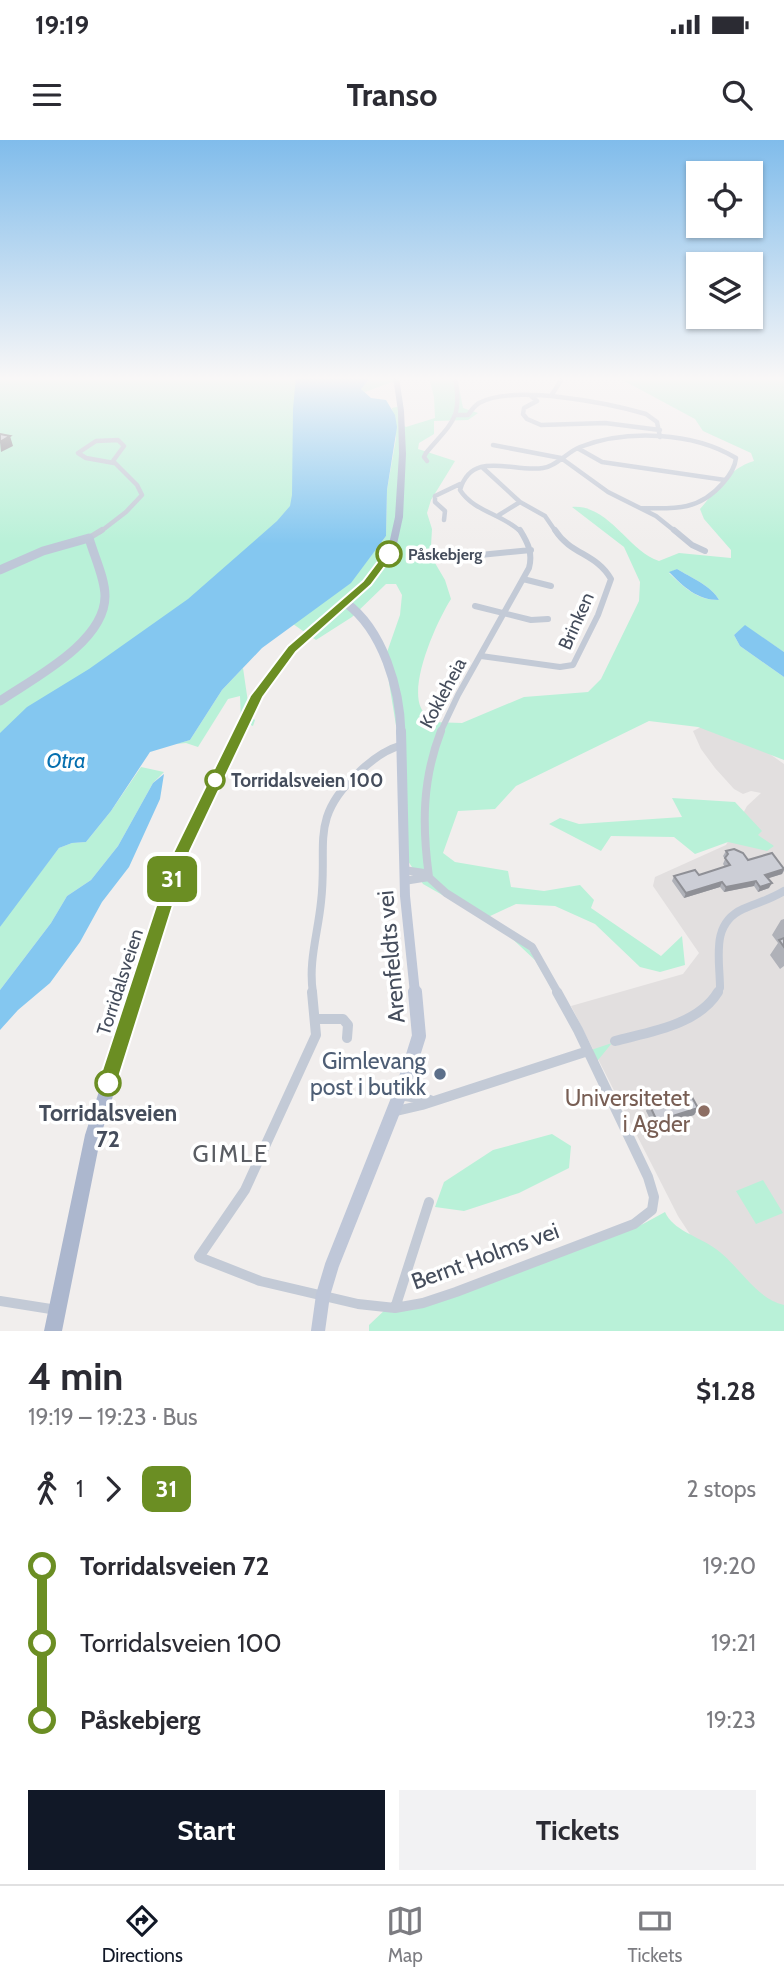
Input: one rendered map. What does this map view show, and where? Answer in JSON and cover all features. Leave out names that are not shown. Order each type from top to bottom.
[{"type":"main road","name":"Torridalsveien","points":[[53,1331],[88,1157],[107,1086],[182,851],[260,690],[292,649],[383,564],[396,533],[401,433]]},
{"type":"street","points":[[427,461],[424,457],[426,453],[443,433]]},
{"type":"street","points":[[660,433],[660,438]]},
{"type":"street","points":[[444,520],[445,511],[435,502],[435,496],[460,484],[469,473],[482,467],[500,465],[541,468],[556,463],[579,449],[620,437],[660,438],[731,454],[736,463],[711,497],[698,506],[640,508]]},
{"type":"street","points":[[0,570],[43,551],[98,535],[134,508],[141,497],[137,485],[114,463],[86,458],[78,453],[92,443],[116,439],[124,446],[113,458],[114,463]]},
{"type":"street","points":[[493,445],[561,458],[612,495],[640,508],[705,551]]},
{"type":"street","points":[[579,449],[602,462],[725,480]]},
{"type":"street","name":"Brinken","points":[[481,656],[561,667],[573,665],[598,615],[610,582],[609,574],[603,565],[562,543],[548,519],[520,502],[482,467]]},
{"type":"street","points":[[460,484],[460,493],[468,502],[499,515],[523,534],[531,550],[508,550],[480,555]]},
{"type":"street","points":[[499,515],[520,502]]},
{"type":"street","points":[[0,701],[83,643],[98,623],[105,595],[89,538]]},
{"type":"street","name":"Kokleheia","points":[[429,877],[422,816],[427,766],[443,722],[523,579],[531,561],[531,550]]},
{"type":"street","points":[[523,579],[551,586]]},
{"type":"street","name":"Arenfeldts vei","points":[[318,1331],[323,1295],[350,1216],[399,1095],[419,1036],[404,875],[403,744],[400,706],[393,682],[368,628],[358,614],[342,605]]},
{"type":"street","points":[[475,606],[531,620],[548,619]]},
{"type":"street","points":[[347,1038],[348,1025],[343,1019],[318,1020],[311,976],[324,881],[322,832],[326,810],[331,800],[352,778],[381,754],[403,744]]},
{"type":"street","points":[[392,1112],[588,1051],[532,947],[446,892],[429,877],[404,875]]},
{"type":"street","points":[[615,1041],[682,1020],[708,1007],[717,994],[721,981],[718,942],[724,923],[738,911],[776,897],[784,891]]},
{"type":"street","name":"Bernt Holms vei","points":[[318,1020],[314,1042],[245,1191],[199,1257],[260,1281],[358,1304],[394,1308],[422,1303],[608,1235],[650,1216],[656,1207],[655,1194],[588,1051]]},
{"type":"street","points":[[399,1095],[435,1100]]},
{"type":"street","points":[[394,1308],[429,1202]]},
{"type":"street","points":[[0,1301],[57,1310]]},
{"type":"shaded area","name":"Universitetet i Agder","points":[[707,724],[753,742],[784,764],[784,1331],[742,1314],[678,1216],[571,1006],[683,974],[699,953],[653,886],[655,877],[726,845],[747,806],[761,793],[751,791],[743,794],[734,789],[715,768],[701,749],[693,731]]},
{"type":"green space","points":[[0,433],[324,433],[316,501],[0,811]]},
{"type":"green space","points":[[395,433],[434,433],[419,443],[418,449],[455,461],[431,500],[427,513],[432,529],[431,546],[435,563],[445,580],[451,599],[426,652],[418,697],[422,710],[431,722],[462,723],[524,697],[588,692],[601,679],[639,601],[640,582],[624,547],[572,507],[597,513],[648,556],[659,561],[679,553],[731,558],[731,550],[704,519],[700,509],[730,474],[754,461],[751,453],[706,433],[784,433],[784,652],[745,626],[734,635],[740,646],[784,677],[784,760],[698,727],[649,721],[516,786],[495,809],[458,811],[443,853],[455,862],[508,871],[511,887],[544,891],[580,885],[594,900],[591,908],[661,956],[682,936],[685,965],[660,972],[640,967],[595,924],[555,906],[516,904],[488,917],[524,941],[535,960],[502,929],[423,884],[408,861],[402,762],[385,658],[400,615],[402,595],[396,584],[386,584],[352,617],[316,640],[293,624],[350,583],[386,536],[387,490]],"holes":[[[677,569],[706,586],[719,600],[698,595],[669,573]]]},
{"type":"green space","points":[[243,668],[250,716],[255,720],[253,726],[241,721],[240,696],[228,699],[198,747],[186,743],[176,744],[190,740],[222,690]]},
{"type":"green space","points":[[141,767],[164,772],[153,783],[118,846],[91,880],[67,896],[51,923],[0,990],[0,927],[4,920],[59,848],[86,842]]},
{"type":"green space","points":[[672,798],[735,802],[762,831],[758,835],[774,846],[767,851],[728,842],[695,854],[674,837],[611,836],[601,851],[549,824],[560,818],[579,824],[682,817]]},
{"type":"green space","points":[[546,979],[588,1051],[612,1043],[594,1065],[606,1091]]},
{"type":"green space","points":[[552,1134],[571,1146],[569,1168],[519,1193],[464,1211],[435,1207],[444,1182],[493,1150]]},
{"type":"green space","points":[[763,1180],[783,1213],[756,1224],[736,1191]]},
{"type":"green space","points":[[665,1212],[679,1228],[722,1254],[755,1288],[773,1301],[784,1305],[784,1331],[369,1331],[369,1325],[388,1307],[412,1310],[488,1278],[643,1224]]},
{"type":"water","name":"Otra","points":[[293,433],[396,433],[387,490],[386,536],[351,583],[262,648],[222,690],[190,740],[150,752],[111,811],[86,842],[59,848],[0,927],[0,733],[27,707],[89,669],[188,599],[277,521],[290,506]]},
{"type":"water","points":[[677,569],[706,586],[719,600],[704,598],[686,587],[669,572]]},
{"type":"water","points":[[745,625],[784,652],[784,677],[740,646],[734,635]]},
{"type":"water","points":[[164,774],[160,799],[129,867],[102,902],[80,942],[50,983],[18,1010],[0,1030],[0,990],[51,923],[67,896],[91,880],[118,846],[153,783]]},
{"type":"building","points":[[0,434],[10,436],[0,442]]},
{"type":"building","points":[[734,849],[743,853],[748,860],[772,853],[784,869],[765,875],[772,883],[760,887],[756,881],[726,887],[722,882],[686,893],[674,876],[695,870],[699,875],[730,865],[725,858],[728,854],[726,851]]},
{"type":"building","points":[[688,1090],[698,1108],[657,1121],[649,1104]]},
{"type":"bus line","name":"31","points":[[108,1083],[182,851],[257,696],[292,649],[367,583],[389,554]]},
{"type":"place","name":"Påskebjerg","points":[[389,554]]},
{"type":"place","name":"Torridalsveien 100","points":[[215,780]]},
{"type":"place","name":"Gimlevang post i butikk","points":[[440,1074]]},
{"type":"place","name":"Torridalsveien 72","points":[[108,1083]]},
{"type":"place","name":"Universitetet i Agder","points":[[704,1111]]},
{"type":"district","name":"GIMLE","points":[[231,1153]]}]
